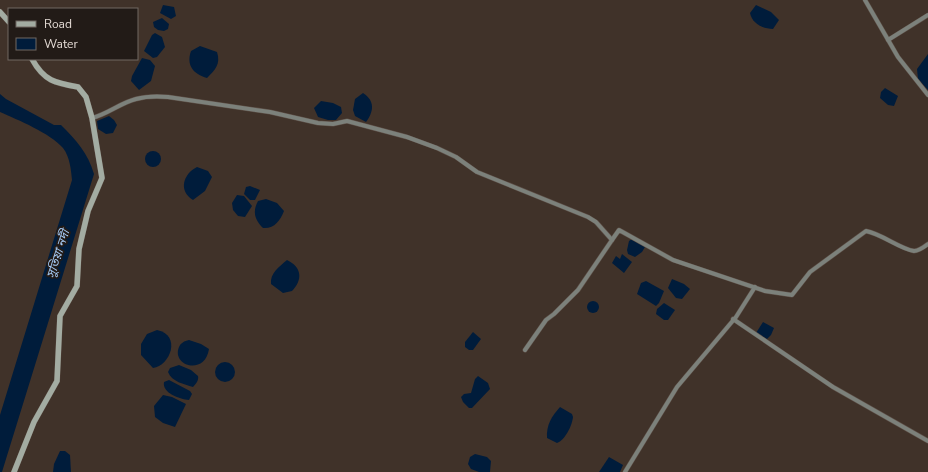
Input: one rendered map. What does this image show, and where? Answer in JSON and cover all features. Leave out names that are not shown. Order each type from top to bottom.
[{"type":"street","points":[[865,0],[898,57],[928,95]]},
{"type":"street","points":[[0,12],[8,21]]},
{"type":"street","points":[[888,40],[928,15]]},
{"type":"street","points":[[14,472],[34,422],[56,381],[60,316],[77,286],[79,250],[88,211],[102,178],[92,118],[86,97],[78,87],[54,83],[37,68],[33,60]]},
{"type":"street","points":[[92,118],[105,115],[135,99],[154,96],[270,112],[318,123],[332,124],[347,121],[360,124],[437,148],[456,157],[477,172],[596,222],[612,240]]},
{"type":"street","points":[[525,350],[546,320],[578,290],[619,230],[673,260],[755,287],[780,294],[792,295],[810,272],[866,231],[874,232],[914,250],[923,248],[928,244]]},
{"type":"street","points":[[625,472],[677,387],[733,319],[755,287]]},
{"type":"street","points":[[733,319],[833,387],[928,441]]},
{"type":"water","points":[[163,5],[174,7],[176,16],[171,19],[160,13]]},
{"type":"water","points":[[756,5],[771,12],[779,20],[773,29],[761,27],[753,20],[750,13]]},
{"type":"water","points":[[162,18],[169,24],[168,29],[164,31],[158,30],[154,27],[153,22]]},
{"type":"water","points":[[155,33],[162,37],[165,47],[157,57],[153,58],[144,51],[152,35]]},
{"type":"water","points":[[200,46],[217,52],[218,56],[218,63],[207,78],[194,71],[189,61],[191,51]]},
{"type":"water","points":[[928,54],[928,90],[918,79],[917,69]]},
{"type":"water","points":[[142,58],[150,60],[155,66],[151,81],[139,90],[131,81],[132,76]]},
{"type":"water","points":[[885,88],[898,96],[894,106],[888,105],[880,98],[881,92]]},
{"type":"water","points":[[363,93],[370,99],[372,106],[371,114],[366,122],[355,116],[353,110],[355,99]]},
{"type":"water","name":"সুতিয়া নদী","points":[[0,94],[6,99],[54,125],[61,125],[81,147],[94,174],[2,472],[0,472],[0,415],[72,180],[69,159],[63,148],[42,132],[0,112]]},
{"type":"water","points":[[321,101],[333,103],[341,107],[342,113],[336,120],[328,120],[318,117],[314,108]]},
{"type":"water","points":[[109,116],[117,125],[113,133],[106,134],[98,129],[97,121]]},
{"type":"water","points":[[153,151],[159,153],[161,159],[159,165],[153,167],[147,165],[145,159],[147,153]]},
{"type":"water","points":[[197,167],[208,171],[212,177],[205,191],[193,200],[185,192],[184,183],[188,174]]},
{"type":"water","points":[[250,186],[260,190],[255,200],[250,200],[244,194],[246,187]]},
{"type":"water","points":[[237,195],[244,196],[252,206],[245,217],[238,216],[233,210],[232,203]]},
{"type":"water","points":[[266,199],[277,203],[284,211],[276,224],[263,228],[256,219],[255,209],[258,201]]},
{"type":"water","points":[[632,239],[645,247],[642,252],[635,257],[628,254],[627,250],[629,241]]},
{"type":"water","points":[[622,254],[632,262],[624,273],[612,263],[616,256],[620,259]]},
{"type":"water","points":[[287,260],[296,266],[299,278],[296,287],[292,291],[283,293],[271,284],[271,280],[276,270]]},
{"type":"water","points":[[672,279],[684,284],[690,289],[682,299],[676,298],[668,288]]},
{"type":"water","points":[[646,281],[664,291],[659,303],[656,306],[637,294],[641,283]]},
{"type":"water","points":[[591,301],[595,301],[599,307],[595,313],[591,313],[587,309],[587,305]]},
{"type":"water","points":[[664,303],[675,310],[668,320],[664,320],[656,314],[657,309]]},
{"type":"water","points":[[763,322],[774,328],[771,335],[767,339],[756,333]]},
{"type":"water","points":[[157,330],[165,333],[169,338],[171,350],[164,362],[153,368],[141,355],[141,344],[147,334]]},
{"type":"water","points":[[473,332],[481,339],[473,350],[469,350],[465,347],[465,342]]},
{"type":"water","points":[[189,340],[201,344],[209,349],[202,363],[190,365],[184,363],[180,359],[178,354],[179,347],[181,344]]},
{"type":"water","points":[[225,362],[232,365],[235,372],[232,379],[225,382],[218,379],[215,372],[218,365]]},
{"type":"water","points":[[179,365],[191,370],[198,376],[197,382],[193,387],[172,378],[168,372],[170,368]]},
{"type":"water","points":[[478,376],[488,383],[490,389],[472,408],[469,408],[463,402],[461,397],[464,394],[471,393],[475,379]]},
{"type":"water","points":[[169,380],[190,391],[192,394],[189,400],[176,397],[168,392],[164,386],[164,382]]},
{"type":"water","points":[[163,395],[172,397],[186,404],[175,427],[163,423],[155,417],[154,406]]},
{"type":"water","points":[[560,407],[572,414],[573,417],[568,432],[563,439],[557,443],[547,438],[547,429],[554,414]]},
{"type":"water","points":[[60,451],[65,451],[70,455],[71,472],[53,472],[54,464]]},
{"type":"water","points":[[475,454],[487,457],[491,461],[490,472],[479,472],[471,469],[468,464],[470,457]]},
{"type":"water","points":[[609,457],[623,465],[620,472],[599,472]]}]
